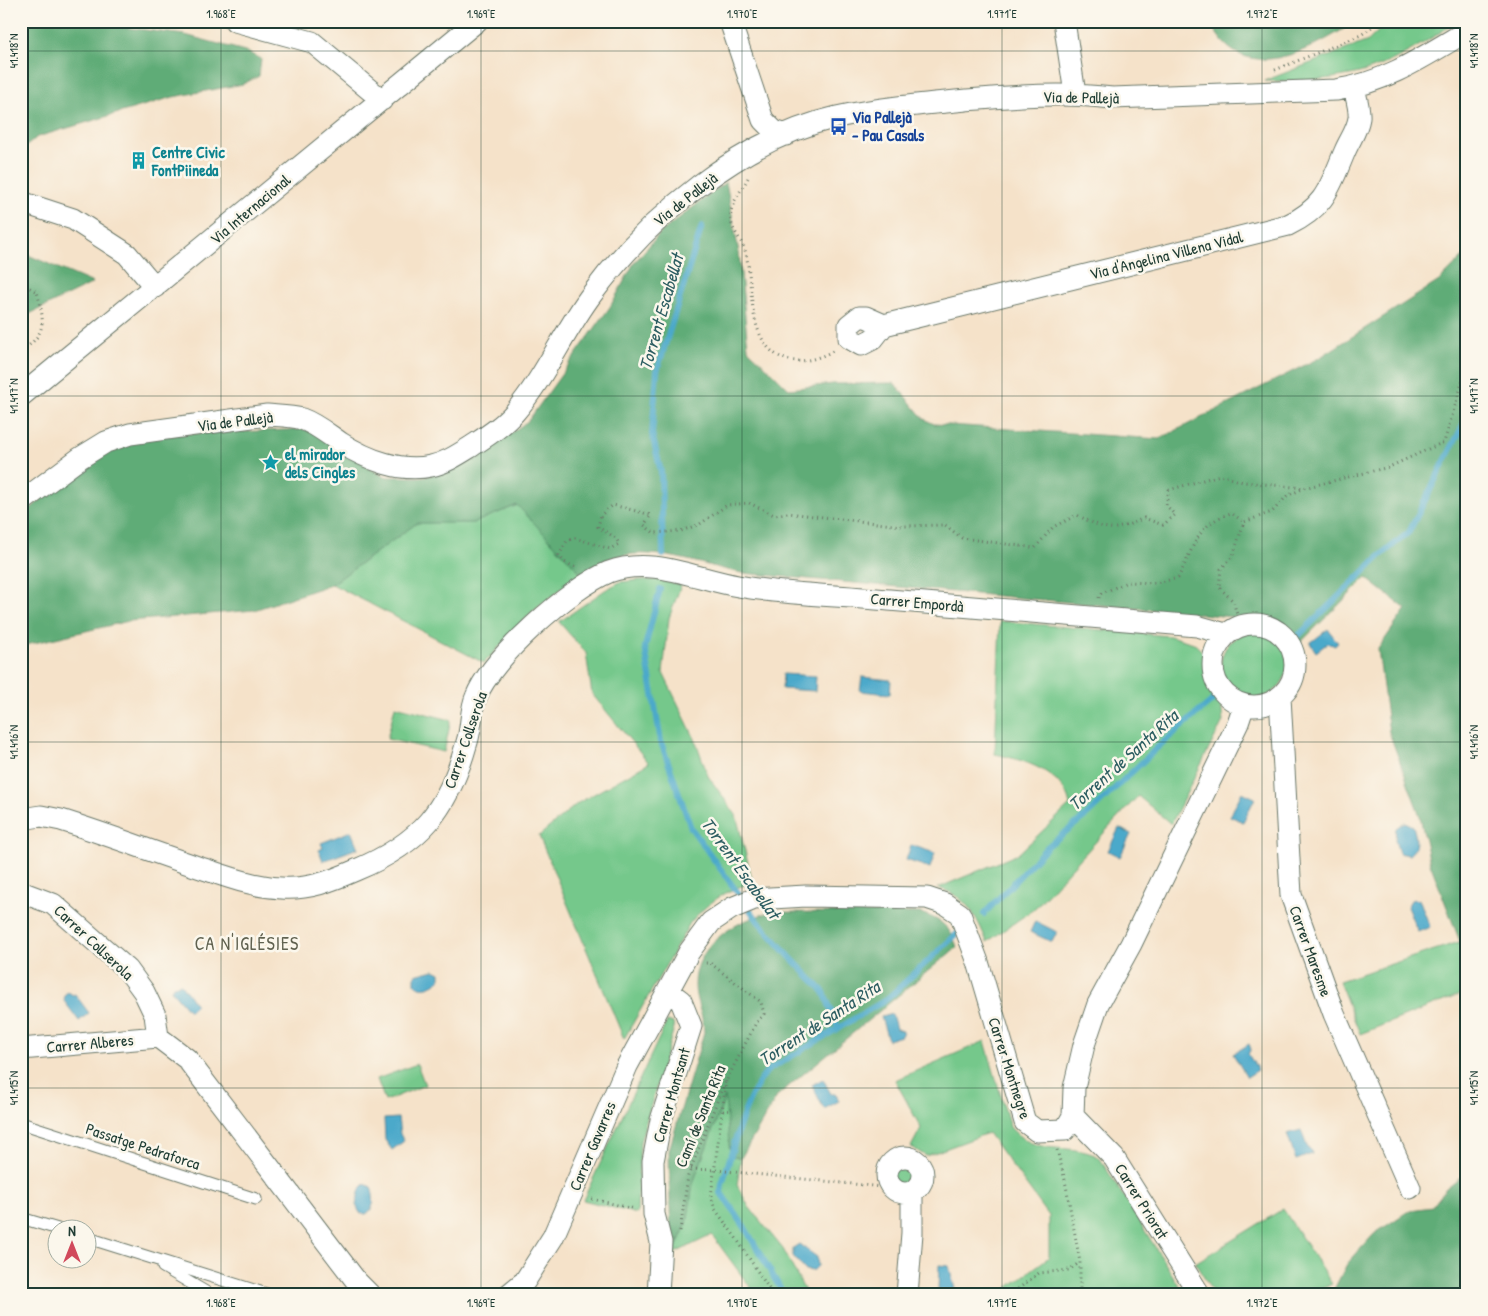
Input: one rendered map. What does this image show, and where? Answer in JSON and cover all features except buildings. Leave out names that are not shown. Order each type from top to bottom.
[{"type":"street","points":[[235,21],[312,42],[382,100]]},
{"type":"street","name":"Via Internacional","points":[[21,396],[477,21]]},
{"type":"street","points":[[730,21],[764,120],[774,131],[786,135]]},
{"type":"street","points":[[1064,21],[1075,94]]},
{"type":"street","name":"Via de Pallejà","points":[[21,502],[80,458],[106,442],[130,434],[267,415],[304,420],[348,448],[377,461],[406,468],[432,466],[455,457],[493,432],[515,413],[592,293],[636,241],[663,214],[726,168],[786,135],[836,117],[1006,97],[1075,94],[1112,98],[1318,92],[1354,88],[1407,66],[1467,31]]},
{"type":"street","name":"Via d'Angelina Villena Vidal","points":[[849,338],[849,325],[859,317],[866,317],[884,325],[1288,225],[1300,220],[1310,213],[1327,195],[1356,130],[1359,116],[1354,88]]},
{"type":"street","points":[[21,202],[73,219],[127,254],[155,287]]},
{"type":"street","name":"Carrer Empordà","points":[[602,576],[631,567],[653,566],[738,586],[1233,630]]},
{"type":"street","name":"Carrer Collserola","points":[[21,818],[41,816],[61,820],[231,878],[277,888],[302,889],[331,881],[384,859],[412,841],[441,805],[468,741],[476,697],[493,668],[539,621],[572,593],[602,576]]},
{"type":"street","points":[[1257,624],[1272,628],[1285,638],[1293,652],[1295,667],[1292,683],[1280,698],[1268,704],[1244,705],[1222,692],[1215,680],[1212,662],[1216,647],[1233,630],[1257,624]]},
{"type":"street","name":"Carrer Maresme","points":[[1280,698],[1291,895],[1334,1014],[1410,1188]]},
{"type":"street","points":[[1073,1116],[1074,1088],[1084,1045],[1098,1004],[1158,889],[1238,723],[1244,705]]},
{"type":"street","name":"Carrer Collserola","points":[[21,892],[53,904],[128,970],[144,992],[155,1015],[158,1037]]},
{"type":"street","name":"Carrer Montnegre","points":[[669,992],[685,960],[712,922],[732,908],[754,899],[806,896],[927,898],[945,904],[960,914],[978,962],[1025,1122],[1037,1131],[1065,1130],[1073,1116]]},
{"type":"street","name":"Carrer Gavarres","points":[[508,1295],[525,1281],[553,1237],[627,1066],[669,992]]},
{"type":"street","name":"Carrer Montsant","points":[[658,1295],[661,1242],[654,1214],[653,1161],[659,1128],[691,1026],[686,1009],[681,1001],[669,992]]},
{"type":"street","points":[[158,1037],[187,1059],[356,1282],[370,1295]]},
{"type":"street","name":"Carrer Alberes","points":[[21,1049],[158,1037]]},
{"type":"street","name":"Carrer Priorat","points":[[1073,1116],[1114,1158],[1200,1295]]},
{"type":"street","points":[[902,1190],[912,1233],[908,1295]]},
{"type":"lane","name":"Passatge Pedraforca","points":[[21,1123],[256,1199]]},
{"type":"lane","points":[[21,1218],[48,1226]]},
{"type":"lane","points":[[98,1241],[270,1295]]},
{"type":"lane","points":[[137,1253],[211,1295]]},
{"type":"path","points":[[1268,73],[1361,36],[1380,21]]},
{"type":"path","points":[[737,200],[730,211],[732,227],[745,250],[756,323],[766,346],[776,356],[791,362],[813,360],[832,352],[849,338]]},
{"type":"path","points":[[21,283],[37,292],[44,319],[35,343],[21,351]]},
{"type":"path","points":[[1467,338],[1467,348]]},
{"type":"path","points":[[1244,522],[1272,512],[1286,496],[1304,488],[1389,467],[1444,442],[1467,367]]},
{"type":"path","points":[[602,576],[564,562],[559,555],[567,540],[575,538],[610,549],[619,544],[616,538],[598,527],[601,515],[613,505],[651,515],[644,525],[654,533],[681,531],[700,524],[727,505],[749,502],[774,515],[788,512],[902,526],[945,525],[962,538],[1035,548],[1053,527],[1077,515],[1103,528],[1122,528],[1144,518],[1163,525],[1175,515],[1166,505],[1169,490],[1220,474],[1243,482],[1304,488]]},
{"type":"path","points":[[1092,617],[1100,594],[1127,582],[1156,583],[1178,578],[1200,532],[1215,518],[1231,513],[1244,522]]},
{"type":"path","points":[[1233,630],[1234,601],[1219,587],[1221,569],[1233,556],[1244,522]]},
{"type":"path","name":"Camí de Santa Rita","points":[[661,1254],[665,1255],[680,1234],[688,1176],[713,1110],[726,1080],[756,1023],[764,1014],[761,1002],[710,963],[685,960]]},
{"type":"path","points":[[726,1080],[724,1110],[712,1196],[715,1210],[736,1238],[773,1295]]},
{"type":"path","points":[[724,1110],[731,1110]]},
{"type":"path","points":[[1037,1131],[1056,1147],[1065,1180],[1080,1262],[1080,1295]]},
{"type":"path","points":[[691,1169],[740,1172],[902,1190]]},
{"type":"path","points":[[572,1194],[654,1214]]},
{"type":"path","points":[[1010,1295],[1039,1273],[1069,1270],[1080,1262]]},
{"type":"green space","points":[[21,21],[101,21],[121,27],[185,35],[245,51],[261,59],[259,76],[243,84],[173,97],[37,137],[21,151]]},
{"type":"green space","points":[[1210,21],[1356,21],[1308,48],[1271,59],[1253,58],[1237,53],[1222,41]]},
{"type":"green space","points":[[1389,21],[1458,21],[1389,62],[1360,73],[1314,80],[1264,81],[1368,41]]},
{"type":"green space","points":[[726,182],[739,253],[748,349],[789,389],[833,384],[894,383],[924,419],[934,424],[1159,439],[1319,358],[1439,281],[1467,253],[1467,960],[1430,863],[1420,816],[1389,732],[1378,649],[1406,609],[1366,578],[1298,645],[1295,635],[1289,628],[1282,623],[1263,618],[742,573],[676,557],[659,555],[625,555],[605,560],[581,573],[517,505],[473,523],[417,523],[332,584],[254,610],[129,621],[21,646],[21,517],[106,443],[181,434],[312,429],[384,477],[424,477],[467,464],[528,421],[610,307],[634,263],[661,232]]},
{"type":"green space","points":[[21,252],[93,283],[21,318]]},
{"type":"green space","points":[[518,505],[581,573],[531,613],[484,663],[332,584],[417,523],[473,523]]},
{"type":"green space","points":[[658,580],[681,585],[669,618],[663,673],[695,739],[708,776],[736,815],[753,883],[744,885],[718,898],[703,909],[690,923],[624,1039],[539,836],[578,803],[649,763],[592,694],[586,653],[559,622],[605,590],[620,582]]},
{"type":"green space","points":[[1000,621],[1170,636],[1194,643],[1205,654],[1208,681],[1221,704],[1223,721],[1171,824],[1138,796],[1034,909],[987,942],[969,908],[956,896],[938,888],[1018,854],[1070,805],[1066,793],[1059,784],[1041,769],[995,754]]},
{"type":"green space","points":[[1248,632],[1260,632],[1272,637],[1282,647],[1287,659],[1285,678],[1272,693],[1260,698],[1248,698],[1236,693],[1226,683],[1221,671],[1221,659],[1226,647],[1236,637]]},
{"type":"green space","points":[[395,706],[451,720],[444,752],[387,739]]},
{"type":"green space","points":[[773,912],[920,913],[943,924],[951,934],[957,947],[778,1095],[741,1158],[730,1155],[725,1097],[693,1183],[687,1223],[673,1254],[671,1254],[669,1150],[704,1032],[703,1020],[695,992],[697,971],[702,958],[720,936],[732,927],[745,921]]},
{"type":"green space","points":[[1459,942],[1467,960],[1467,992],[1360,1034],[1339,981]]},
{"type":"green space","points":[[667,1021],[673,1023],[674,1028],[640,1142],[637,1214],[583,1200]]},
{"type":"green space","points":[[985,1041],[1010,1127],[1020,1137],[1030,1143],[1052,1148],[1087,1152],[1099,1157],[1185,1295],[998,1295],[1049,1257],[1049,1216],[988,1133],[926,1156],[911,1147],[921,1128],[895,1080]]},
{"type":"green space","points":[[417,1064],[425,1085],[385,1101],[377,1079]]},
{"type":"green space","points":[[726,1095],[730,1155],[741,1158],[737,1185],[749,1207],[783,1249],[807,1295],[756,1295],[712,1235],[673,1254],[687,1223],[693,1183]]},
{"type":"green space","points":[[904,1162],[913,1166],[917,1175],[913,1184],[904,1188],[895,1184],[891,1175],[895,1166]]},
{"type":"green space","points":[[1467,1173],[1467,1295],[1331,1295],[1347,1264],[1374,1234],[1410,1210],[1432,1207],[1446,1189]]},
{"type":"green space","points":[[1283,1209],[1332,1284],[1310,1295],[1215,1295],[1195,1263]]},
{"type":"water","points":[[1328,629],[1338,643],[1335,646],[1328,643],[1316,652],[1310,643]]},
{"type":"water","points":[[783,674],[816,676],[815,691],[782,689]]},
{"type":"water","points":[[862,677],[891,680],[890,694],[860,691]]},
{"type":"water","points":[[1242,792],[1255,798],[1243,822],[1230,816]]},
{"type":"water","points":[[1405,822],[1413,826],[1416,838],[1414,849],[1409,855],[1399,853],[1395,840],[1396,828]]},
{"type":"water","points":[[1119,828],[1131,834],[1120,857],[1108,851]]},
{"type":"water","points":[[351,831],[358,848],[323,861],[319,850],[323,848],[321,843]]},
{"type":"water","points":[[911,845],[935,853],[930,868],[906,860]]},
{"type":"water","points":[[1411,900],[1420,901],[1430,927],[1418,932],[1407,907]]},
{"type":"water","points":[[1035,921],[1057,932],[1052,942],[1030,932]]},
{"type":"water","points":[[434,970],[440,973],[440,980],[431,986],[421,987],[415,984],[415,975]]},
{"type":"water","points":[[181,984],[196,1005],[189,1011],[171,990],[173,986]]},
{"type":"water","points":[[68,992],[73,995],[75,994],[89,1013],[79,1021],[64,1001],[65,994]]},
{"type":"water","points":[[892,1014],[896,1029],[903,1031],[901,1036],[888,1040],[881,1017]]},
{"type":"water","points":[[1249,1044],[1251,1049],[1248,1054],[1258,1070],[1247,1077],[1233,1054]]},
{"type":"water","points":[[823,1079],[831,1094],[836,1094],[839,1101],[824,1109],[812,1085]]},
{"type":"water","points":[[398,1118],[400,1134],[404,1141],[392,1150],[385,1140],[384,1119]]},
{"type":"water","points":[[1301,1130],[1308,1149],[1311,1150],[1312,1154],[1296,1160],[1287,1134]]},
{"type":"water","points":[[365,1184],[371,1187],[373,1198],[373,1205],[366,1214],[360,1213],[356,1205],[360,1189]]},
{"type":"water","points":[[799,1244],[817,1257],[818,1266],[813,1271],[805,1270],[793,1256],[793,1248]]},
{"type":"water","points":[[939,1265],[949,1266],[955,1289],[959,1292],[957,1294],[938,1293]]},
{"type":"waterway","name":"Torrent Escabellat","points":[[663,555],[661,472],[652,434],[657,371],[702,226]]},
{"type":"waterway","name":"Torrent de Santa Rita","points":[[1299,635],[1379,557],[1409,532],[1467,417]]},
{"type":"waterway","name":"Torrent Escabellat","points":[[660,589],[645,647],[661,742],[691,828],[758,921],[824,992],[838,1028]]},
{"type":"waterway","name":"Torrent de Santa Rita","points":[[984,914],[1048,846],[1087,815],[1159,746],[1220,694]]},
{"type":"waterway","name":"Torrent de Santa Rita","points":[[784,1295],[744,1226],[721,1193],[735,1140],[751,1097],[767,1071],[887,999],[960,931]]},
{"type":"place","name":"Via Pallejà - Pau Casals","points":[[838,126]]},
{"type":"place","name":"Centre Civic FontPiineda","points":[[138,161]]},
{"type":"place","name":"el mirador dels Cingles","points":[[271,463]]},
{"type":"district","name":"CA N'IGLÉSIES","points":[[247,943]]}]
